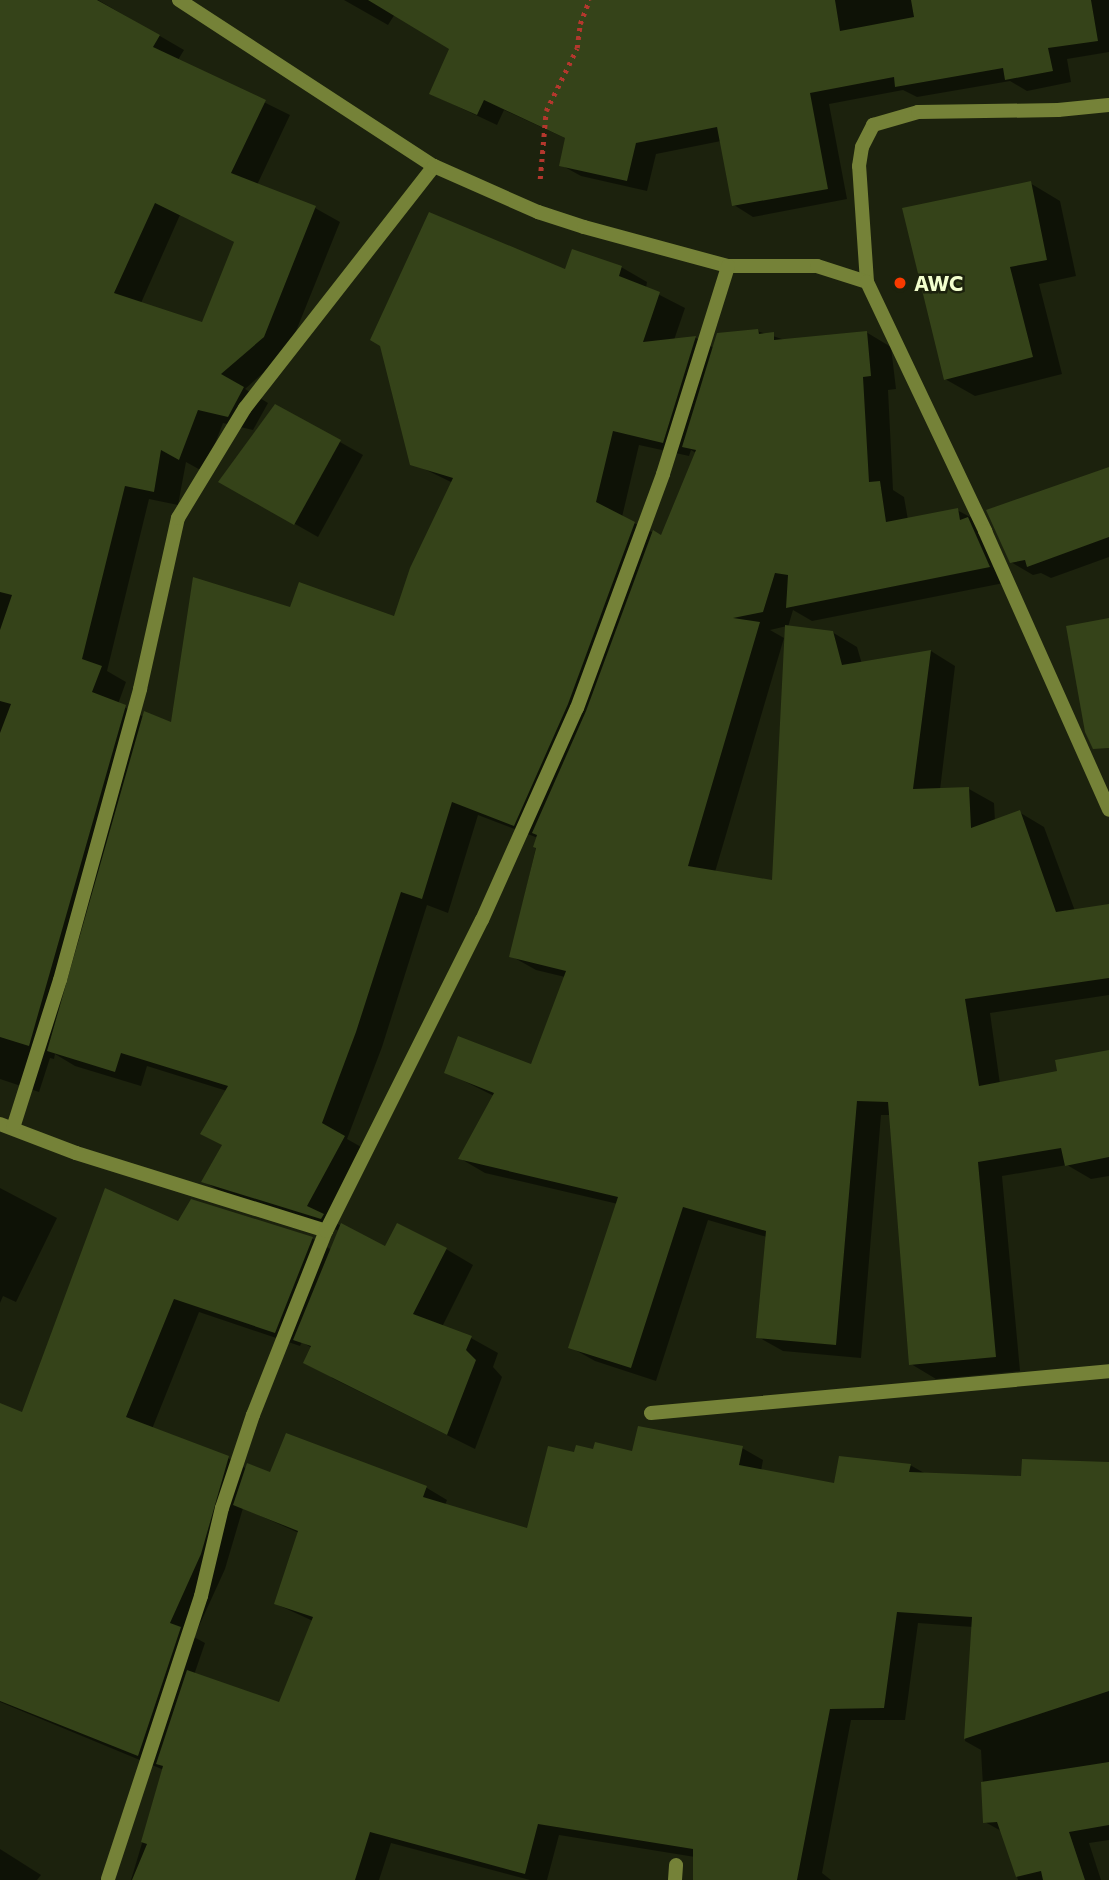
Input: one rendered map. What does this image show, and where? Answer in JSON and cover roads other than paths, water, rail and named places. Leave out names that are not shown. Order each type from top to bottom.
[{"type":"street","points":[[180,0],[435,166],[538,212],[728,266],[817,266],[867,282]]},
{"type":"street","points":[[1109,105],[1058,110],[918,112],[873,125],[862,147],[859,166],[867,282],[985,530],[1109,810]]},
{"type":"street","points":[[326,1231],[76,1153],[7,1126],[60,980],[140,689],[178,518],[245,408],[435,166]]},
{"type":"street","points":[[108,1879],[201,1596],[222,1508],[253,1415],[326,1231],[482,920],[577,708],[663,474],[728,266]]},
{"type":"street","points":[[651,1413],[1109,1371]]},
{"type":"street","points":[[675,1880],[676,1865]]},
{"type":"place","name":"AWC","points":[[900,283]]}]
